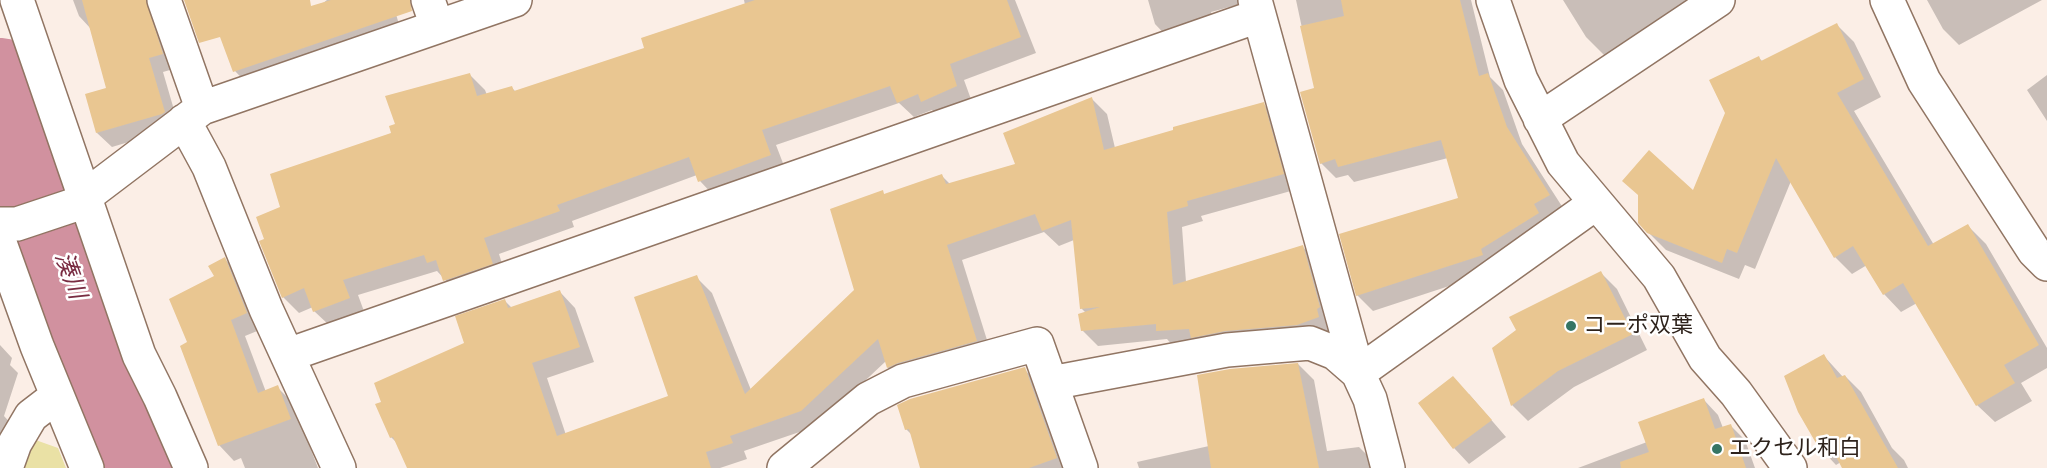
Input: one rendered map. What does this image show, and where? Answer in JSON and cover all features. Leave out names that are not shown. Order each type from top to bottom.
[{"type":"street","points":[[16,0],[139,355],[191,468]]},
{"type":"street","points":[[164,0],[209,168],[266,309],[339,468]]},
{"type":"street","points":[[0,224],[17,224],[74,205],[193,115],[432,13],[516,0]]},
{"type":"street","points":[[1493,0],[1521,80],[1563,163],[1659,277],[1705,358],[1736,393],[1791,468]]},
{"type":"street","points":[[1540,119],[1718,0]]},
{"type":"street","points":[[1887,0],[1924,81],[2034,251],[2047,264]]},
{"type":"street","points":[[288,355],[1256,8],[1358,373],[1370,399],[1388,468]]},
{"type":"street","points":[[1358,373],[1596,203]]},
{"type":"street","points":[[0,243],[57,396],[87,468]]},
{"type":"street","points":[[1051,383],[1227,350],[1310,343],[1335,353],[1358,373]]},
{"type":"street","points":[[784,468],[868,399],[903,381],[1037,344],[1081,468]]},
{"type":"street","points":[[6,468],[15,443],[31,416],[57,396]]},
{"type":"shaded area","points":[[30,438],[58,448],[66,468],[20,468]]},
{"type":"building","points":[[82,0],[146,0],[163,54],[149,58],[165,112],[96,133],[85,94],[106,88]]},
{"type":"building","points":[[184,0],[310,0],[311,6],[331,0],[410,0],[412,11],[233,72],[220,37],[199,43]]},
{"type":"building","points":[[755,0],[1007,0],[1021,37],[950,64],[957,86],[921,102],[918,94],[897,103],[890,86],[762,130],[771,155],[698,182],[689,157],[557,205],[560,211],[484,238],[493,264],[443,281],[436,260],[427,263],[424,255],[343,280],[350,298],[313,312],[304,288],[282,298],[259,241],[264,239],[256,217],[280,207],[270,174],[391,133],[389,126],[395,124],[385,96],[470,73],[477,96],[512,86],[514,91],[644,48],[641,38]]},
{"type":"building","points":[[1341,0],[1460,0],[1479,76],[1488,73],[1507,127],[1550,195],[1534,204],[1539,213],[1481,249],[1483,255],[1356,296],[1339,234],[1458,198],[1441,140],[1338,167],[1335,159],[1320,164],[1300,92],[1314,88],[1300,26],[1344,16]]},
{"type":"building","points":[[1837,23],[1864,79],[1837,93],[1928,246],[1968,224],[2039,345],[2004,365],[2015,383],[1976,406],[1903,283],[1883,295],[1853,246],[1834,258],[1776,158],[1737,253],[1727,249],[1722,263],[1647,233],[1638,223],[1638,195],[1622,181],[1649,150],[1693,190],[1725,113],[1709,80],[1759,56],[1761,61]]},
{"type":"building","points":[[1092,97],[1104,150],[1173,130],[1173,127],[1264,102],[1284,174],[1187,201],[1188,206],[1167,212],[1173,285],[1303,245],[1320,307],[1317,309],[1319,317],[1297,325],[1225,331],[1191,338],[1189,329],[1156,331],[1156,324],[1081,331],[1078,314],[1100,307],[1080,309],[1071,220],[1042,231],[1035,214],[947,245],[977,341],[887,368],[878,339],[801,411],[730,436],[733,443],[706,452],[711,468],[407,468],[393,437],[390,438],[375,404],[381,402],[374,383],[464,343],[455,316],[505,299],[508,308],[560,290],[580,347],[532,363],[557,436],[668,396],[634,297],[697,275],[745,394],[854,290],[830,209],[883,190],[884,194],[942,174],[946,184],[1015,164],[1003,133]]},
{"type":"building","points":[[225,257],[247,313],[231,320],[258,393],[278,385],[291,419],[218,446],[180,346],[187,342],[169,299],[214,276],[208,266]]},
{"type":"building","name":"コーポ双葉","points":[[1601,271],[1633,334],[1558,371],[1511,406],[1492,348],[1516,330],[1509,317]]},
{"type":"building","points":[[1824,354],[1837,378],[1845,375],[1898,468],[1842,468],[1830,445],[1820,450],[1798,412],[1784,376]]},
{"type":"building","points":[[1298,363],[1319,468],[1211,468],[1197,375],[1230,369]]},
{"type":"building","points":[[1025,367],[1057,458],[1029,468],[920,468],[909,429],[905,430],[897,405],[910,399]]},
{"type":"building","points":[[1453,376],[1492,420],[1453,449],[1418,403]]},
{"type":"building","points":[[1704,398],[1715,429],[1731,424],[1746,468],[1621,468],[1620,462],[1649,452],[1638,422]]},
{"type":"waterway","name":"湊川","points":[[0,80],[99,360],[147,468]]},
{"type":"place","name":"コーポ双葉","points":[[1571,326]]},
{"type":"place","name":"エクセル和白","points":[[1717,449]]}]
